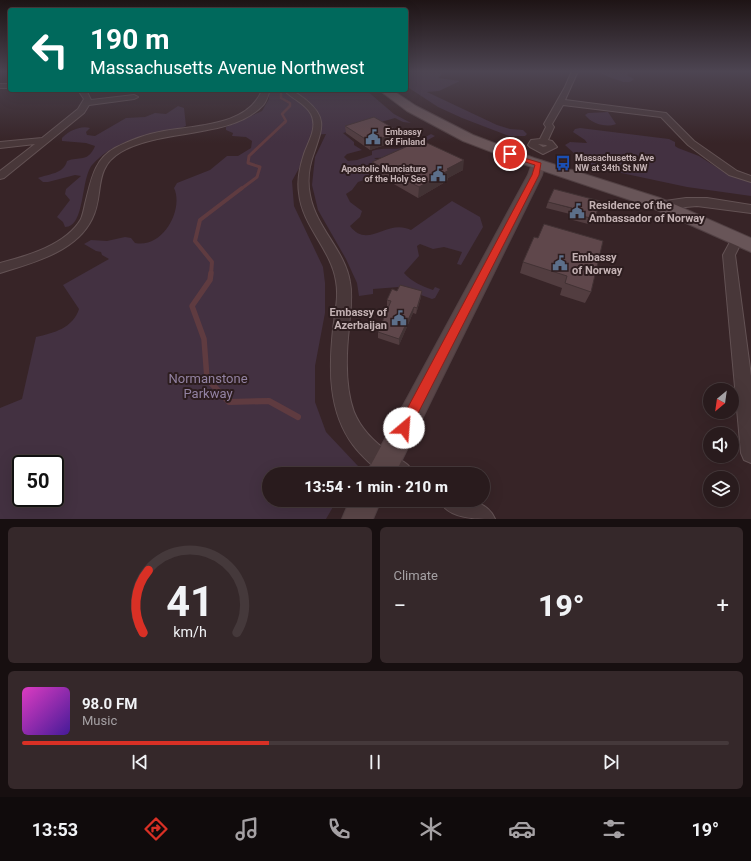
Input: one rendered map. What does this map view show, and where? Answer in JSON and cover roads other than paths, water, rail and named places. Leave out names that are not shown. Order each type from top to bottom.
[{"type":"main road","points":[[392,95],[411,109],[454,132],[541,158],[663,205],[746,243]]},
{"type":"main road","points":[[391,467],[532,182],[541,158]]},
{"type":"main road","points":[[357,519],[363,507]]},
{"type":"street","points":[[0,176],[79,113],[87,103],[86,95]]},
{"type":"street","points":[[0,268],[40,255],[61,243],[78,230],[88,216],[98,170],[103,162],[115,152],[134,142],[152,137],[206,127],[237,118],[260,105],[265,95]]},
{"type":"street","points":[[295,95],[312,109],[317,118],[317,132],[307,158],[304,172],[304,195],[312,221],[338,265],[343,281],[339,370],[342,405],[346,419],[358,437],[387,467]]},
{"type":"street","points":[[541,158],[534,145],[550,128],[548,124],[564,95]]},
{"type":"street","points":[[87,103],[134,97]]},
{"type":"street","points":[[559,102],[663,115],[691,144],[734,173],[751,179]]},
{"type":"street","points":[[0,145],[44,140]]},
{"type":"street","points":[[663,205],[697,201],[751,209]]},
{"type":"street","points":[[746,243],[734,245],[729,255],[751,453]]},
{"type":"street","points":[[463,507],[484,519]]},
{"type":"waterway","points":[[281,95],[281,98],[290,103],[290,106],[282,114],[286,121],[285,122]]},
{"type":"waterway","points":[[241,189],[257,177],[260,167],[248,163],[249,156],[285,122]]},
{"type":"waterway","points":[[211,274],[212,262],[195,241],[200,220],[242,188]]},
{"type":"waterway","points":[[209,381],[207,379],[204,339],[192,306],[210,280],[211,273]]},
{"type":"waterway","points":[[209,381],[229,402],[269,401],[298,417]]},
{"type":"place","name":"Embassy of Finland","points":[[373,137]]},
{"type":"place","name":"Massachusetts Ave NW at 34th St NW","points":[[563,163]]},
{"type":"place","name":"Apostolic Nunciature of the Holy See","points":[[438,174]]},
{"type":"place","name":"Residence of the Ambassador of Norway","points":[[577,211]]},
{"type":"place","name":"Embassy of Norway","points":[[560,263]]},
{"type":"place","name":"Embassy of Azerbaijan","points":[[399,318]]},
{"type":"park label","name":"Normanstone Parkway","points":[[208,386]]}]
